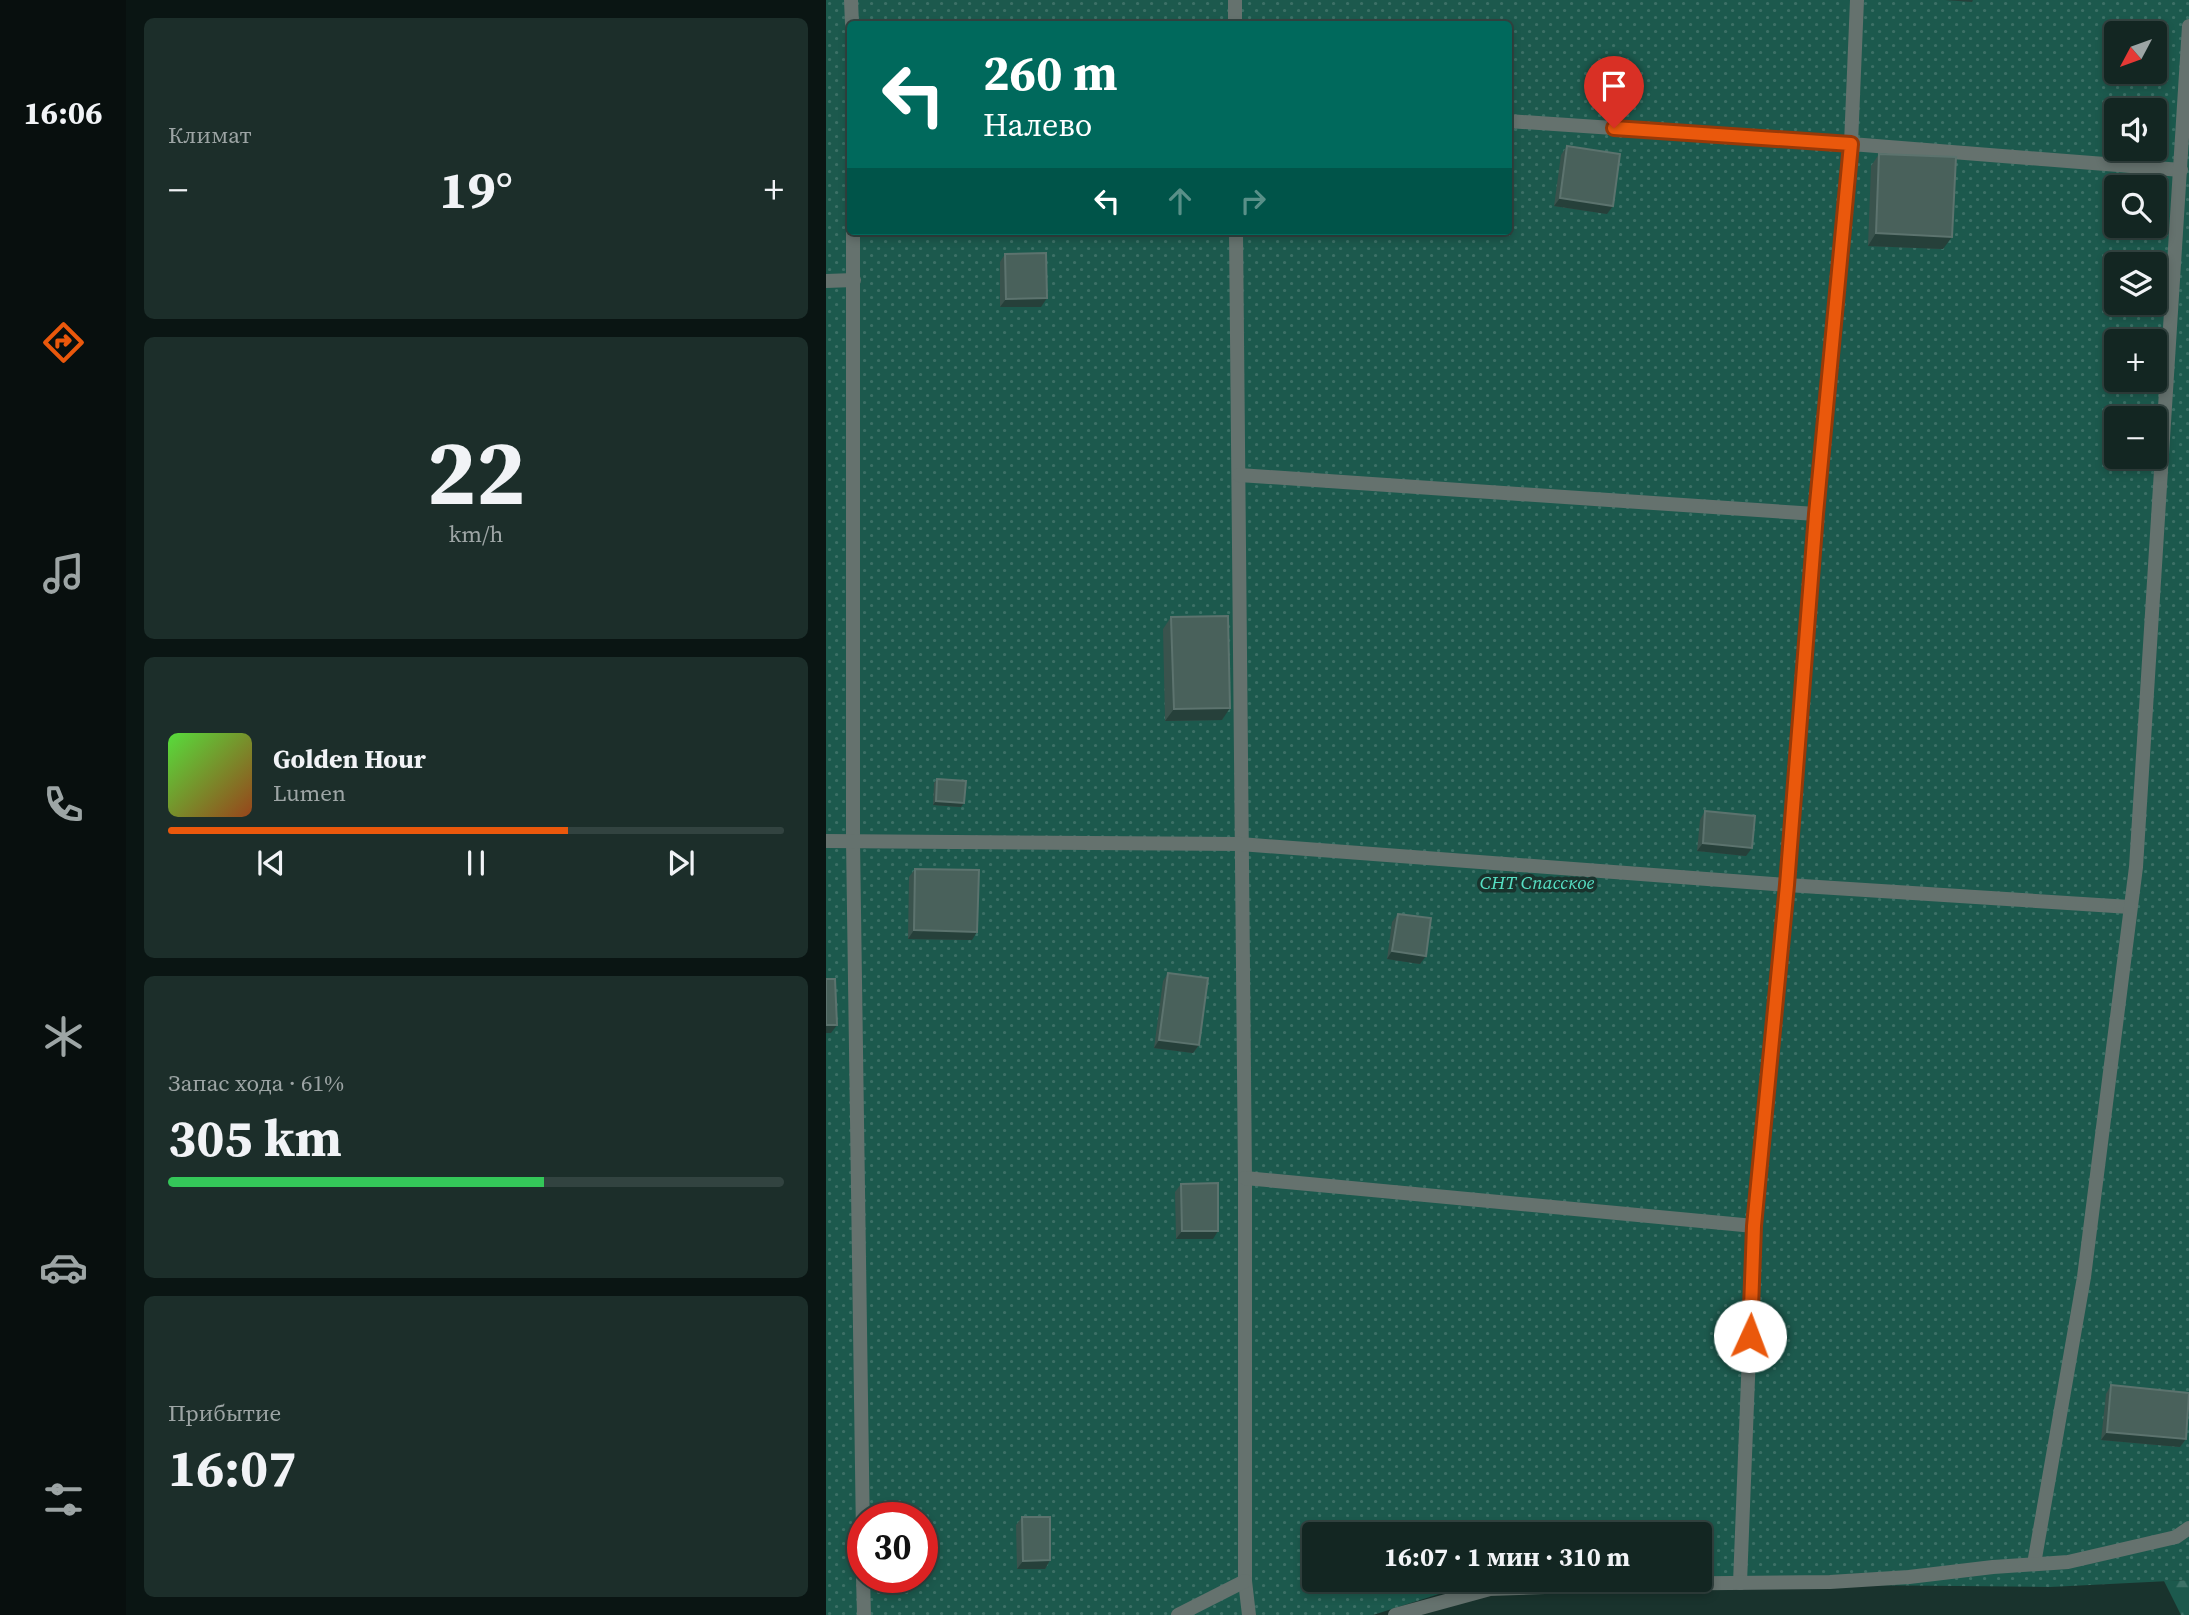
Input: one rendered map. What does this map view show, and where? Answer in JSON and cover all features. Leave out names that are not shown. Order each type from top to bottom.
[{"type":"street","points":[[851,0],[852,21]]},
{"type":"street","points":[[1235,0],[1235,21]]},
{"type":"street","points":[[1740,1583],[1754,1226],[1787,885],[1816,514],[1851,144],[1857,0]]},
{"type":"street","points":[[2034,1564],[2084,1277],[2136,867],[2189,26]]},
{"type":"street","points":[[1512,121],[2181,170]]},
{"type":"street","points":[[853,235],[853,841],[862,1502]]},
{"type":"street","points":[[1236,235],[1245,1178],[1245,1581],[1249,1615]]},
{"type":"street","points":[[826,281],[854,280]]},
{"type":"street","points":[[1239,475],[1816,514]]},
{"type":"street","points":[[826,841],[1240,844],[1787,885],[2130,907]]},
{"type":"street","points":[[1245,1178],[1754,1226]]},
{"type":"street","points":[[1395,1615],[1490,1590],[1629,1584],[1830,1583],[2068,1562],[2176,1537],[2189,1528]]},
{"type":"street","points":[[1178,1615],[1245,1581]]},
{"type":"street","points":[[863,1593],[864,1615]]},
{"type":"green space","name":"СНТ Спасское","points":[[826,0],[2189,0],[2189,1580],[2050,1587],[1712,1583],[1712,1522],[1302,1522],[1302,1592],[1445,1592],[1373,1615],[826,1615]]},
{"type":"green space","points":[[2189,1580],[2189,1615],[2181,1615],[2164,1581]]},
{"type":"building","points":[[1567,146],[1620,154],[1613,206],[1560,198]]},
{"type":"building","points":[[1879,154],[1956,157],[1952,237],[1876,233]]},
{"type":"building","points":[[1046,253],[1047,298],[1006,299],[1005,254]]},
{"type":"building","points":[[1228,616],[1230,708],[1174,709],[1171,617]]},
{"type":"building","points":[[937,779],[966,781],[964,803],[936,801]]},
{"type":"building","points":[[1705,811],[1755,816],[1752,848],[1703,843]]},
{"type":"building","points":[[915,869],[979,870],[977,932],[914,930]]},
{"type":"building","points":[[1398,914],[1431,918],[1426,956],[1392,951]]},
{"type":"building","points":[[1168,973],[1208,978],[1199,1045],[1159,1040]]},
{"type":"building","points":[[826,979],[835,979],[837,1025],[826,1025]]},
{"type":"building","points":[[1218,1183],[1218,1231],[1182,1231],[1181,1184]]},
{"type":"building","points":[[2111,1385],[2189,1393],[2186,1439],[2107,1432]]},
{"type":"building","points":[[1022,1517],[1050,1517],[1050,1560],[1023,1561]]},
{"type":"route","points":[[1614,128],[1851,144],[1816,514],[1787,885],[1754,1226],[1750,1336]]}]
